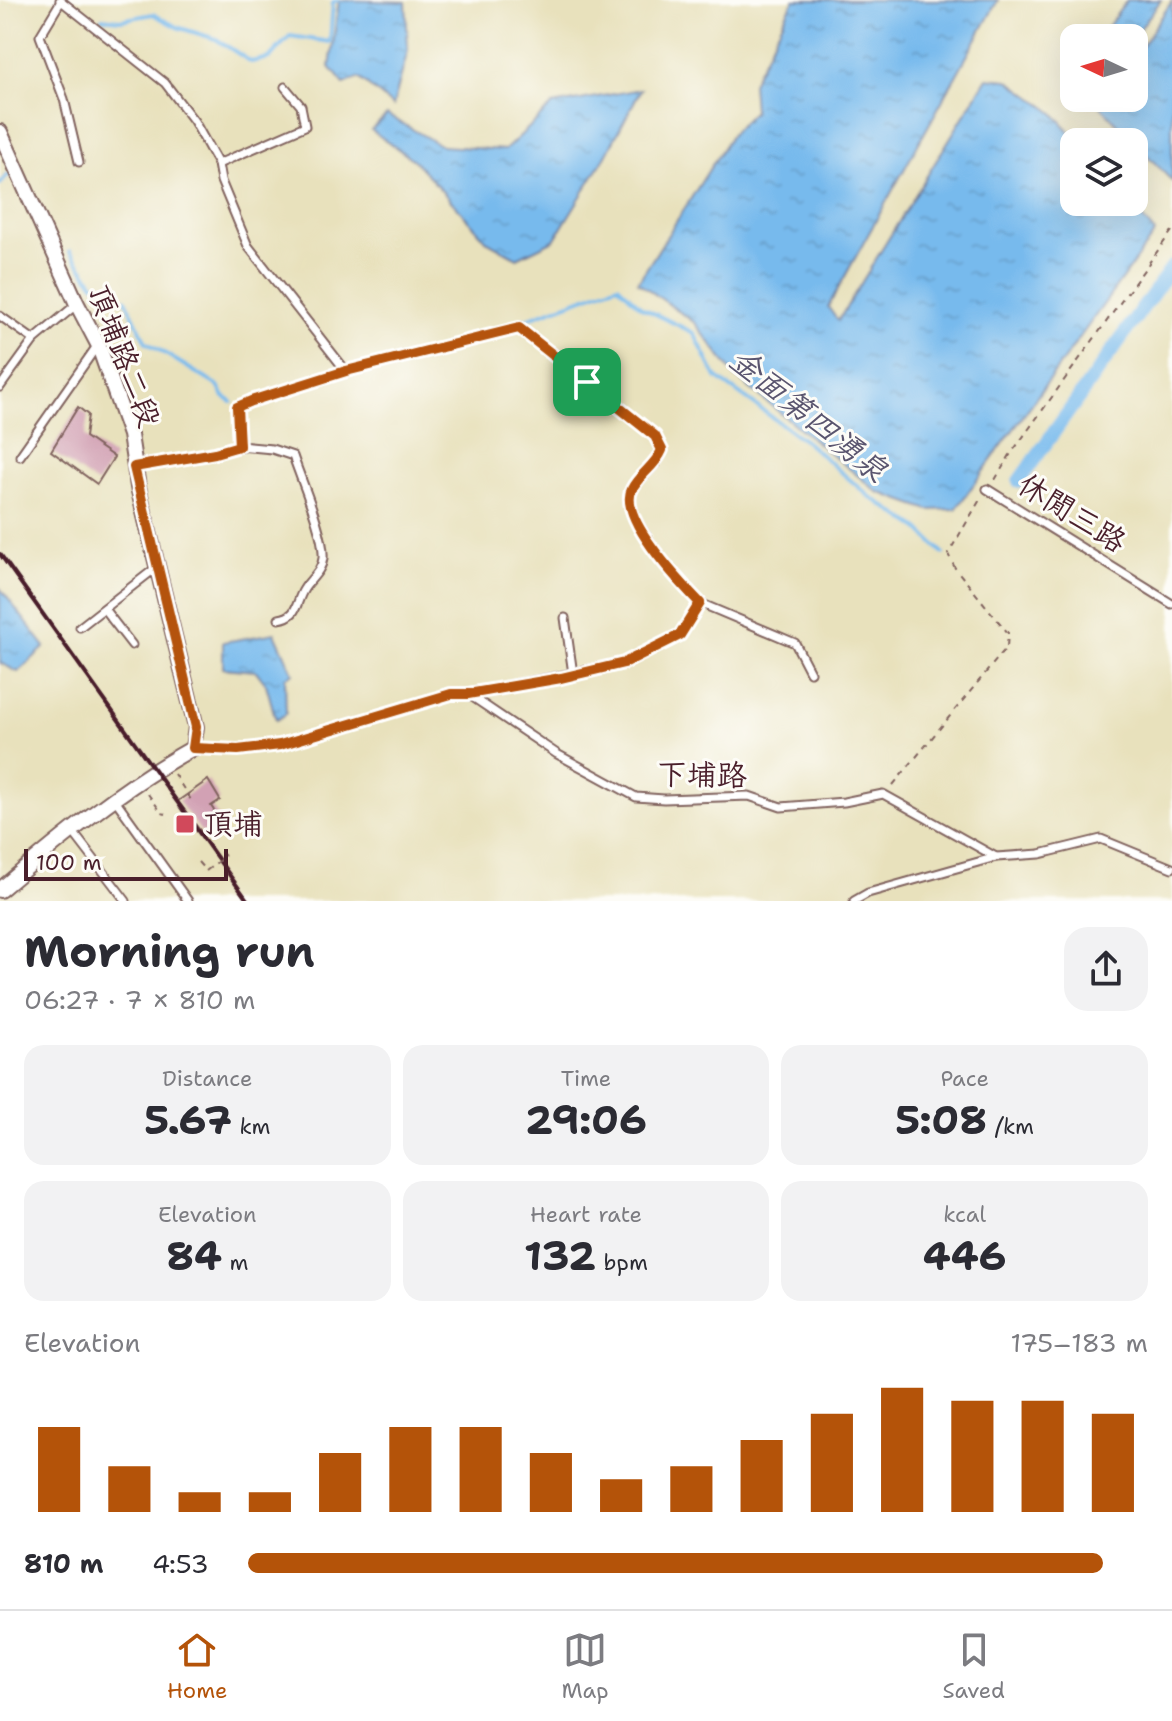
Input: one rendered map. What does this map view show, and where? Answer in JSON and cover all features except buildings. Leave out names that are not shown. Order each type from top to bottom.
[{"type":"street","name":"頂埔路二段","points":[[0,132],[98,344],[130,435],[134,467],[196,727],[193,748]]},
{"type":"street","points":[[0,890],[57,841],[73,832],[138,779],[193,748]]},
{"type":"lane","points":[[79,162],[64,99],[40,36],[60,0],[165,83],[194,121],[218,164],[221,181],[248,246],[346,371]]},
{"type":"lane","points":[[218,164],[305,126],[301,106],[285,87]]},
{"type":"lane","points":[[0,387],[34,340],[77,304]]},
{"type":"lane","points":[[0,316],[34,340]]},
{"type":"lane","points":[[239,446],[237,407],[346,371],[519,328],[655,436],[662,450],[656,463],[632,488],[629,501],[634,517],[664,564],[700,603],[795,643],[810,672]]},
{"type":"lane","points":[[20,456],[98,344]]},
{"type":"lane","points":[[134,467],[239,446],[272,449],[293,456],[320,537],[323,559],[304,589],[297,609],[287,618],[279,619]]},
{"type":"lane","name":"休閒三路","points":[[987,489],[1172,604]]},
{"type":"lane","points":[[80,627],[157,567]]},
{"type":"lane","points":[[193,748],[238,750],[280,745],[451,694],[468,694],[624,663],[680,635],[700,603]]},
{"type":"lane","points":[[104,609],[132,645]]},
{"type":"lane","points":[[565,618],[573,674]]},
{"type":"lane","name":"下埔路","points":[[468,694],[557,754],[636,797],[749,796],[781,807],[844,802],[883,794],[996,857]]},
{"type":"lane","points":[[114,798],[188,901]]},
{"type":"lane","points":[[73,832],[126,901]]},
{"type":"lane","points":[[854,901],[868,893],[996,857],[1040,854],[1101,839],[1172,868]]},
{"type":"path","points":[[166,763],[191,800],[188,801]]},
{"type":"path","points":[[138,779],[162,813],[166,814]]},
{"type":"path","points":[[198,862],[206,871],[225,856],[221,852]]},
{"type":"water","points":[[339,0],[406,2],[408,50],[393,106],[359,78],[344,84],[330,67]]},
{"type":"water","points":[[794,0],[998,0],[828,307],[838,321],[987,78],[1008,80],[1054,113],[1067,128],[1060,128],[1060,216],[1141,216],[1155,233],[956,509],[929,510],[878,492],[736,377],[695,323],[638,282],[733,132],[754,111],[752,83]]},
{"type":"water","points":[[1127,0],[1161,0],[1143,24],[1110,24]]},
{"type":"water","points":[[1172,1],[1172,181],[1148,156],[1148,128],[1121,128],[1106,112],[1148,112],[1148,37]]},
{"type":"water","points":[[641,89],[605,157],[554,240],[517,258],[488,242],[415,161],[371,130],[387,115],[442,146],[505,150],[553,105]]},
{"type":"water","points":[[0,588],[45,647],[18,672],[0,663]]},
{"type":"water","points":[[275,633],[293,673],[285,678],[286,714],[276,720],[266,684],[256,671],[223,668],[223,642]]},
{"type":"waterway","points":[[102,18],[121,20],[153,14],[177,27],[216,39],[251,62],[269,58],[290,36],[330,42],[333,2],[338,0]]},
{"type":"waterway","name":"金面第四湧泉","points":[[0,184],[7,175],[13,175]]},
{"type":"waterway","name":"金面第四湧泉","points":[[70,251],[94,284],[126,300],[146,342],[218,386],[224,397],[232,402]]},
{"type":"waterway","points":[[1019,481],[1172,267]]},
{"type":"waterway","name":"金面第四湧泉","points":[[524,320],[618,285],[641,307],[694,333],[716,377],[805,441],[869,496],[919,529],[943,553]]},
{"type":"railway","points":[[0,554],[248,901]]},
{"type":"place","name":"頂埔","points":[[185,824]]},
{"type":"route","points":[[519,328],[587,382],[655,436],[662,450],[656,463],[632,488],[629,501],[634,517],[664,564],[700,603],[680,635],[624,663],[561,678],[468,694],[451,694],[280,745],[238,750],[193,748],[196,727],[134,467],[239,446],[237,407],[251,401],[346,371],[519,328]]}]
